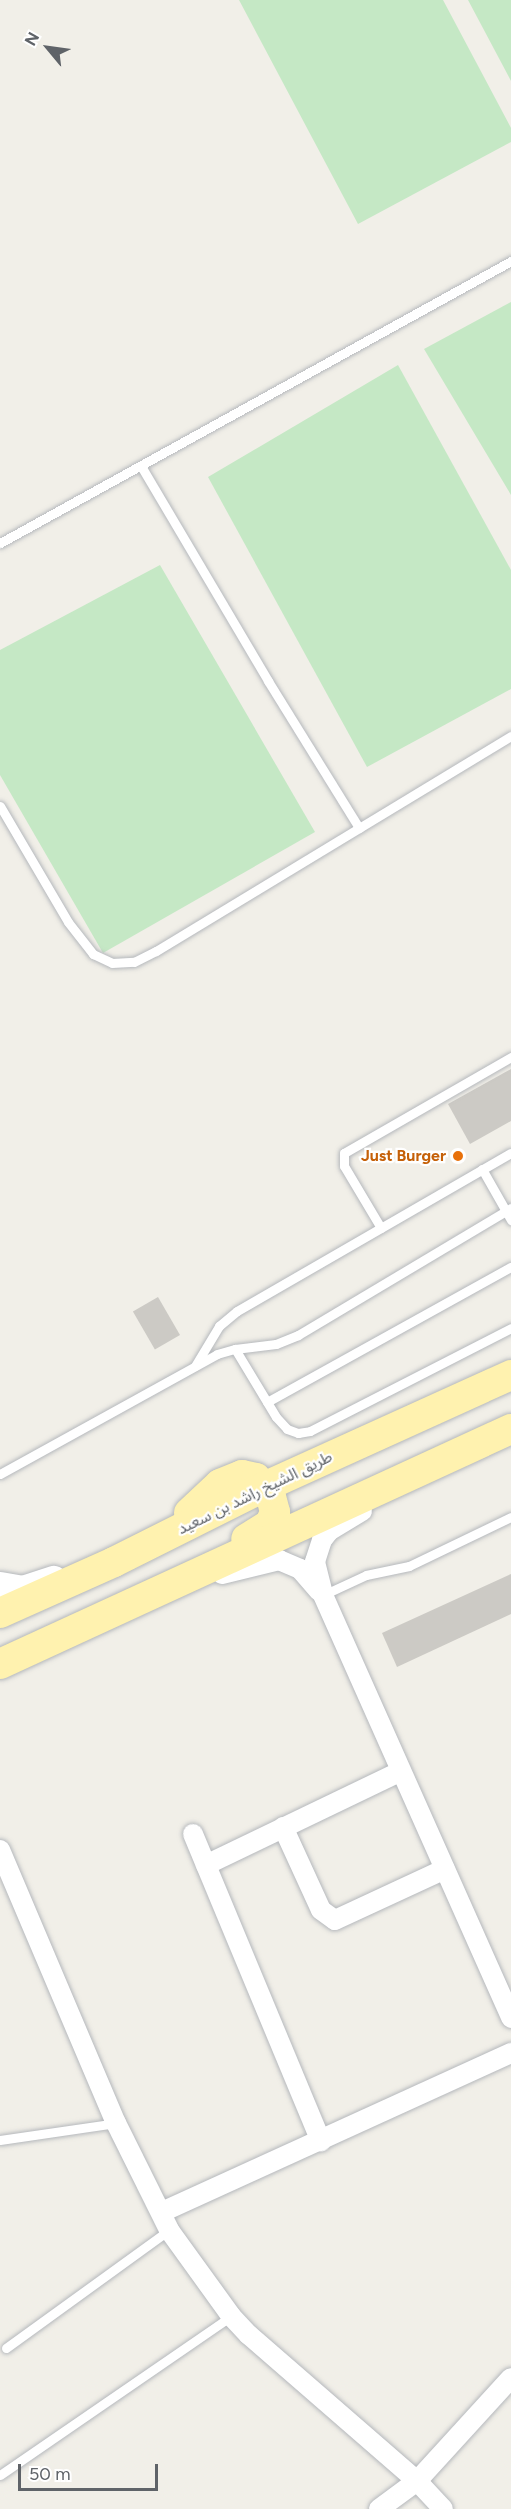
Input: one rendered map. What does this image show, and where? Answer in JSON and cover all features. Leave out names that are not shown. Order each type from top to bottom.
[{"type":"main road","name":"طريق الشيخ راشد بن سعيد","points":[[0,1613],[114,1562],[264,1487],[507,1375]]},
{"type":"main road","points":[[2,1664],[511,1429]]},
{"type":"main road","points":[[180,1581],[270,1524],[274,1512],[272,1497],[264,1487]]},
{"type":"street","points":[[404,1477],[382,1497],[329,1531],[322,1540],[315,1562],[323,1595],[511,2018]]},
{"type":"street","points":[[180,1581],[209,1578],[279,1560],[300,1569],[323,1595]]},
{"type":"street","points":[[0,1585],[22,1589],[87,1565],[114,1562]]},
{"type":"street","points":[[206,1865],[401,1771]]},
{"type":"street","points":[[283,1827],[321,1910],[335,1920],[445,1869]]},
{"type":"street","points":[[193,1834],[321,2141]]},
{"type":"street","points":[[0,1850],[116,2123],[166,2221],[231,2316],[267,2353],[417,2481],[442,2509]]},
{"type":"street","points":[[166,2221],[321,2141],[511,2053]]},
{"type":"street","points":[[379,2509],[417,2481],[511,2378]]},
{"type":"lane","points":[[0,543],[511,261]]},
{"type":"lane","points":[[141,465],[268,681],[359,828]]},
{"type":"lane","points":[[0,806],[68,921],[93,954],[112,963],[134,962],[156,951],[511,736]]},
{"type":"lane","points":[[381,1228],[344,1166],[345,1153],[511,1057]]},
{"type":"lane","points":[[195,1366],[212,1335],[228,1318],[511,1153]]},
{"type":"lane","points":[[482,1169],[508,1209],[511,1220]]},
{"type":"lane","points":[[0,1474],[195,1366],[235,1349],[262,1347],[298,1335],[508,1209]]},
{"type":"lane","points":[[267,1402],[511,1267]]},
{"type":"lane","points":[[235,1349],[267,1402],[287,1429],[297,1433],[310,1431],[511,1328]]},
{"type":"lane","points":[[323,1595],[366,1575],[409,1566],[511,1516]]},
{"type":"lane","points":[[0,2140],[116,2123]]},
{"type":"lane","points":[[6,2348],[166,2221]]},
{"type":"lane","points":[[0,2475],[231,2316]]},
{"type":"green space","points":[[239,0],[443,0],[511,128],[511,142],[358,224]]},
{"type":"green space","points":[[468,0],[511,0],[511,81]]},
{"type":"green space","points":[[511,302],[511,495],[424,349]]},
{"type":"green space","points":[[398,365],[511,570],[511,689],[367,767],[208,477]]},
{"type":"green space","points":[[160,565],[315,832],[103,953],[0,775],[0,650]]},
{"type":"building","points":[[511,1069],[511,1121],[470,1144],[448,1104]]},
{"type":"building","points":[[158,1297],[180,1335],[155,1350],[133,1312]]},
{"type":"building","points":[[511,1574],[511,1614],[397,1667],[382,1633]]},
{"type":"place","name":"Just Burger","points":[[458,1156]]}]
